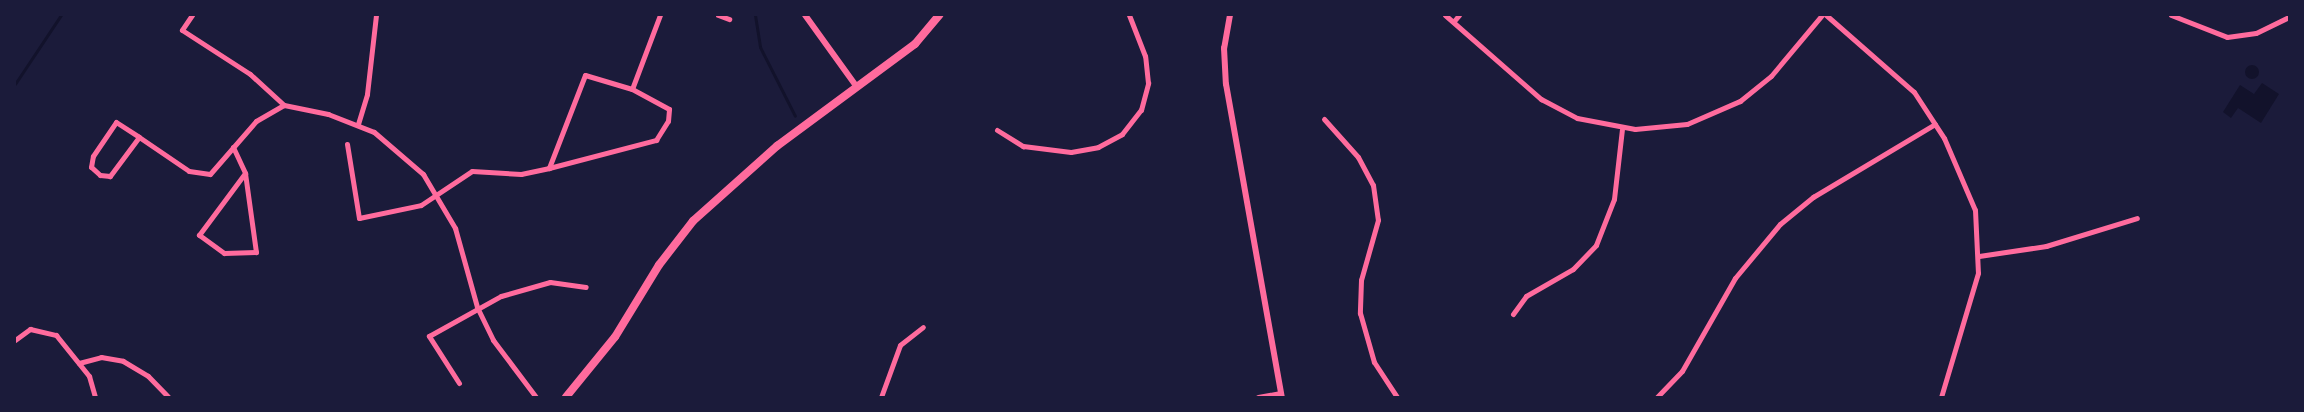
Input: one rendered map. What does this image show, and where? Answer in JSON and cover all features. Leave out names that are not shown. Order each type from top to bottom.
[{"type":"main road","points":[[566,397],[616,336],[659,266],[692,221],[748,170],[915,44],[939,15]]},
{"type":"street","points":[[192,15],[182,30],[250,74],[284,105],[358,124],[394,144],[439,194],[455,228],[477,307],[507,361],[536,397]]},
{"type":"street","points":[[358,124],[367,94],[376,15]]},
{"type":"street","points":[[632,89],[660,15]]},
{"type":"street","points":[[718,15],[729,19]]},
{"type":"street","points":[[805,15],[857,86]]},
{"type":"street","points":[[996,130],[1023,146],[1071,152],[1098,148],[1122,134],[1141,110],[1148,83],[1145,56],[1130,15]]},
{"type":"street","points":[[1230,15],[1224,48],[1226,84],[1282,395],[1258,397]]},
{"type":"street","points":[[1445,15],[1540,99],[1577,118],[1622,128],[1687,124],[1740,101],[1771,76],[1822,15]]},
{"type":"street","points":[[1454,21],[1458,15]]},
{"type":"street","points":[[1826,15],[1898,75],[1935,124],[1975,210],[1979,256],[1969,307],[1941,397]]},
{"type":"street","points":[[2171,15],[2227,37],[2256,33],[2289,17]]},
{"type":"street","points":[[347,144],[359,218],[410,210],[439,194],[472,171],[520,174],[549,168],[656,140],[668,121],[669,108],[632,89],[585,75],[549,168]]},
{"type":"street","points":[[139,137],[110,176],[100,176],[91,167],[93,156],[116,122],[200,175],[216,171],[256,121],[284,105]]},
{"type":"street","points":[[1324,119],[1358,157],[1373,185],[1378,220],[1362,280],[1360,313],[1374,362],[1397,397]]},
{"type":"street","points":[[1657,397],[1686,366],[1743,266],[1780,224],[1813,197],[1935,124]]},
{"type":"street","points":[[1513,314],[1526,296],[1573,269],[1596,245],[1614,199],[1622,128]]},
{"type":"street","points":[[234,147],[245,172],[256,252],[224,253],[200,235],[245,172]]},
{"type":"street","points":[[1979,256],[2046,246],[2137,218]]},
{"type":"street","points":[[459,383],[429,336],[477,307],[550,282],[586,287]]},
{"type":"street","points":[[880,397],[900,345],[923,327]]},
{"type":"street","points":[[15,340],[30,329],[48,330],[89,376],[95,397]]},
{"type":"street","points":[[79,363],[101,356],[123,361],[148,376],[168,397]]},
{"type":"shaded area","points":[[2249,65],[2255,65],[2259,72],[2255,79],[2249,79],[2245,75],[2245,69]]},
{"type":"shaded area","points":[[2262,83],[2279,94],[2261,123],[2238,108],[2231,118],[2223,112],[2240,85],[2254,94]]},
{"type":"waterway","points":[[15,84],[61,15]]},
{"type":"waterway","points":[[755,15],[760,47],[795,116]]}]
